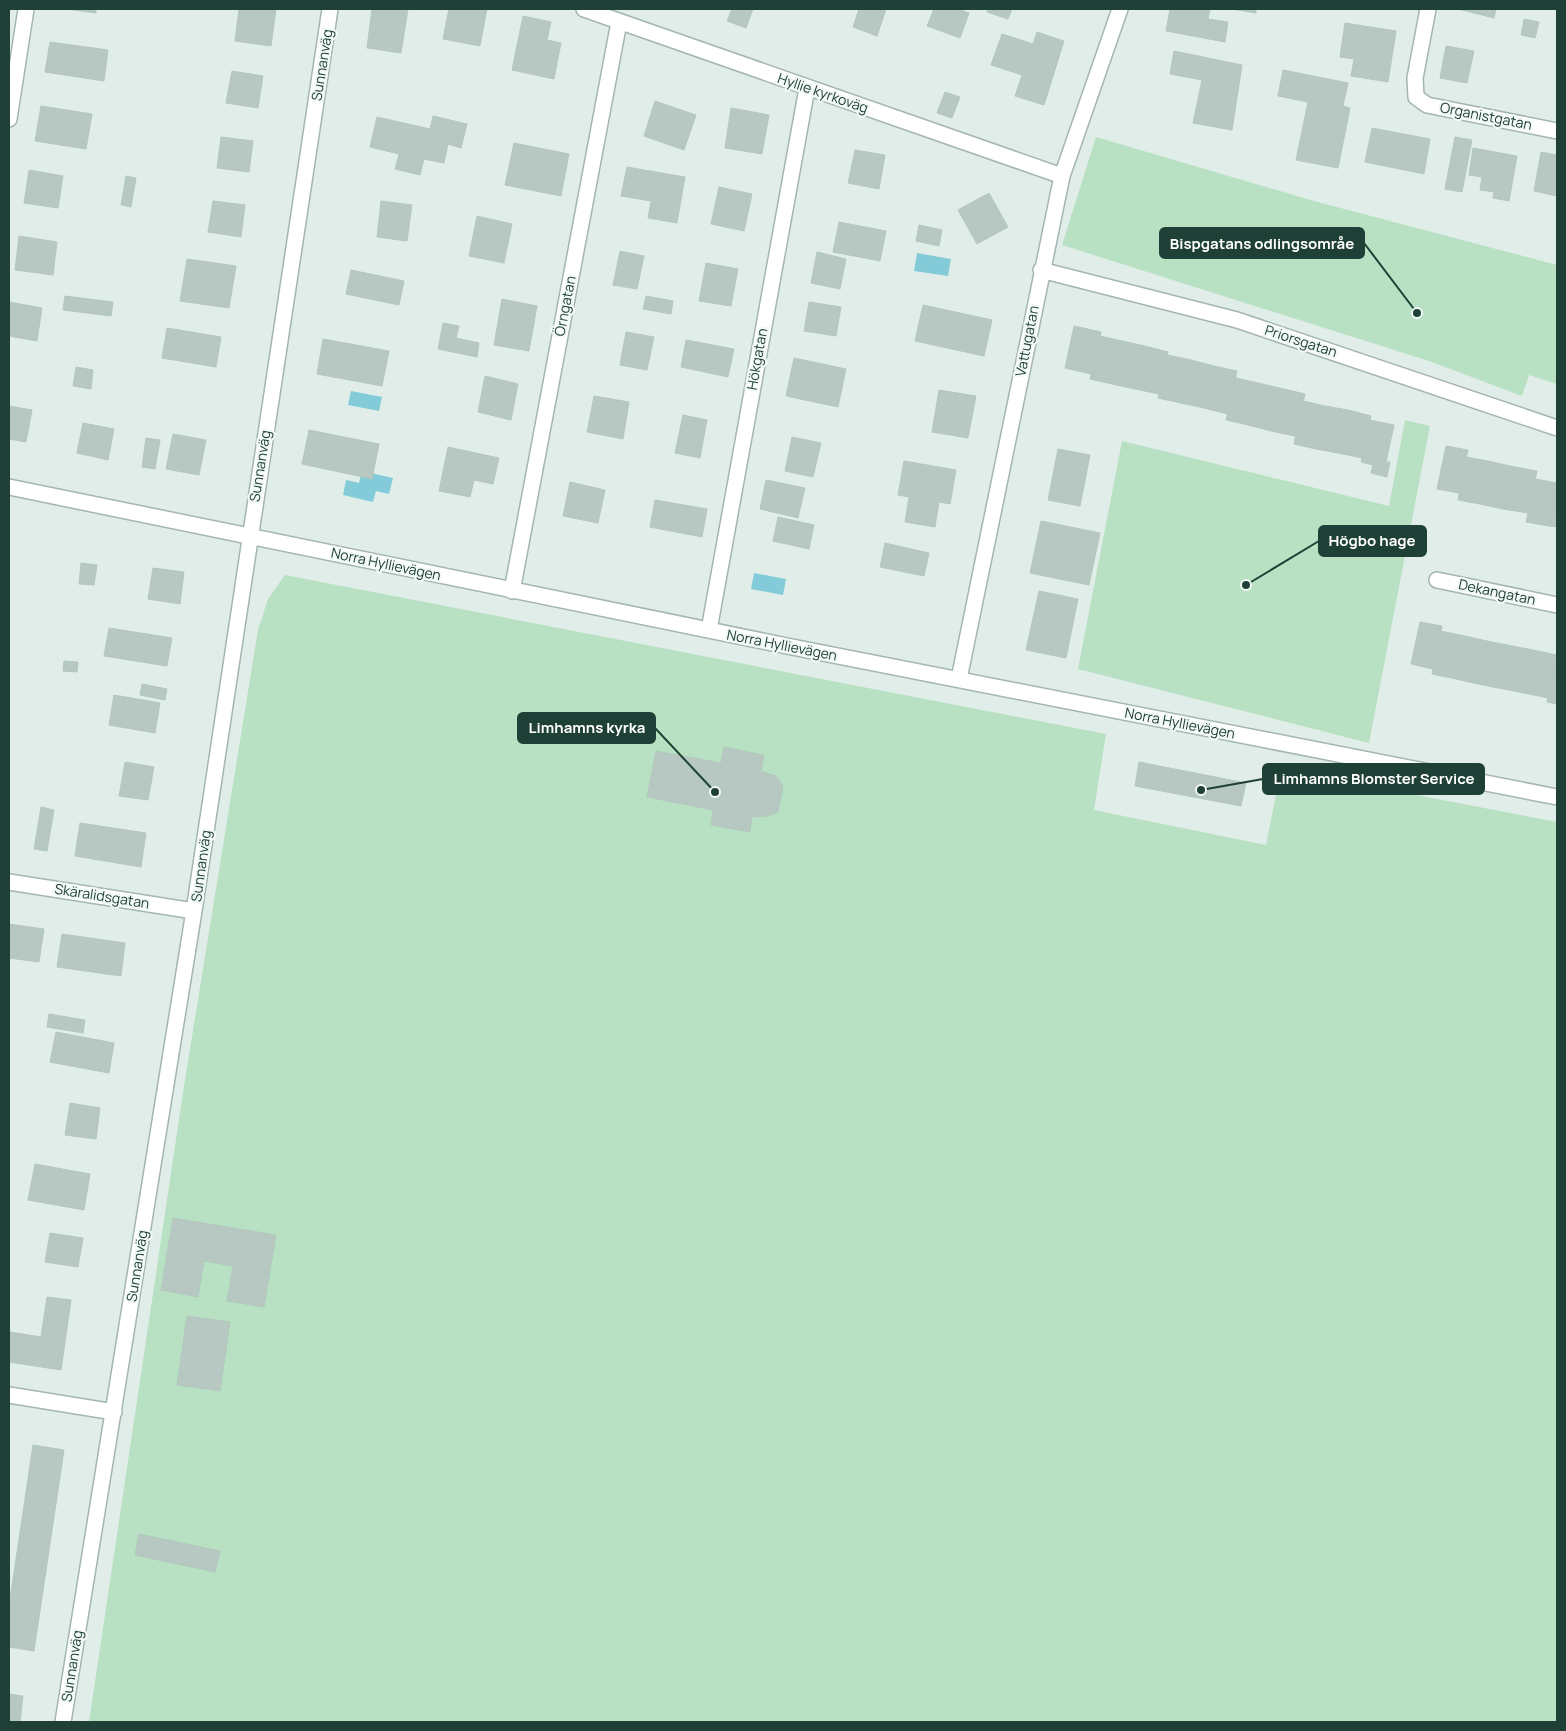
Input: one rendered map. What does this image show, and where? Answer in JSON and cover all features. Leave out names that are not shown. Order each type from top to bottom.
[{"type":"street","points":[[9,119],[13,68],[26,9]]},
{"type":"street","name":"Sunnanväg","points":[[63,1722],[194,911],[249,536],[330,9]]},
{"type":"street","name":"Hyllie kyrkoväg","points":[[584,9],[1062,176]]},
{"type":"street","name":"Vattugatan","points":[[959,679],[1041,270],[1062,176],[1120,9]]},
{"type":"street","name":"Organistgatan","points":[[1428,9],[1415,78],[1416,97],[1427,105],[1557,131]]},
{"type":"street","name":"Örngatan","points":[[512,590],[619,22]]},
{"type":"street","name":"Hökgatan","points":[[708,630],[807,88]]},
{"type":"street","name":"Priorsgatan","points":[[1041,270],[1237,320],[1557,428]]},
{"type":"street","name":"Norra Hyllievägen","points":[[9,487],[708,630],[1557,797]]},
{"type":"street","name":"Dekangatan","points":[[1437,580],[1557,605]]},
{"type":"street","name":"Skäralidsgatan","points":[[9,882],[194,911]]},
{"type":"street","points":[[9,1395],[114,1412]]},
{"type":"green space","points":[[1096,137],[1314,201],[1557,265],[1557,384],[1529,375],[1522,396],[1429,361],[1062,245]]},
{"type":"green space","points":[[1405,420],[1430,426],[1369,743],[1078,669],[1122,441],[1389,506]]},
{"type":"green space","points":[[285,575],[1106,734],[1094,810],[1266,845],[1281,769],[1557,822],[1557,1722],[89,1722],[184,1086],[258,630],[268,599]],"holes":[[[724,747],[764,755],[761,771],[776,776],[782,786],[768,816],[752,817],[749,832],[711,825],[713,810],[647,797],[721,763]]]},
{"type":"water","points":[[917,253],[951,259],[948,276],[914,271]]},
{"type":"water","points":[[351,391],[382,397],[379,411],[348,405]]},
{"type":"water","points":[[362,471],[393,478],[389,494],[376,491],[373,502],[343,495],[346,480],[359,483]]},
{"type":"water","points":[[754,573],[786,579],[783,595],[751,589]]},
{"type":"building","points":[[67,9],[96,9],[96,13]]},
{"type":"building","points":[[239,9],[276,9],[271,46],[235,41]]},
{"type":"building","points":[[372,9],[408,9],[401,53],[367,48]]},
{"type":"building","points":[[449,9],[487,9],[480,46],[443,39]]},
{"type":"building","points":[[732,9],[753,9],[746,28],[727,21]]},
{"type":"building","points":[[859,9],[886,9],[877,36],[853,27]]},
{"type":"building","points":[[934,9],[958,9],[969,13],[960,38],[927,26]]},
{"type":"building","points":[[989,9],[1012,9],[1008,19],[987,12]]},
{"type":"building","points":[[1170,9],[1210,9],[1208,19],[1228,22],[1225,42],[1166,31]]},
{"type":"building","points":[[1232,9],[1256,9],[1256,13]]},
{"type":"building","points":[[1458,9],[1496,9],[1494,18]]},
{"type":"building","points":[[523,16],[551,22],[547,40],[561,43],[554,79],[512,70]]},
{"type":"building","points":[[1524,19],[1539,22],[1535,38],[1521,35]]},
{"type":"building","points":[[1345,23],[1396,31],[1388,82],[1351,76],[1354,59],[1340,57]]},
{"type":"building","points":[[1037,32],[1064,41],[1044,105],[1015,96],[1022,75],[991,65],[1002,34],[1033,44]]},
{"type":"building","points":[[50,42],[108,50],[104,81],[45,72]]},
{"type":"building","points":[[1446,46],[1474,51],[1467,83],[1440,78]]},
{"type":"building","points":[[1174,51],[1242,65],[1232,130],[1193,123],[1202,80],[1170,74]]},
{"type":"building","points":[[1283,70],[1348,83],[1343,106],[1350,108],[1338,168],[1296,160],[1308,102],[1278,96]]},
{"type":"building","points":[[232,71],[263,76],[258,108],[226,103]]},
{"type":"building","points":[[945,92],[960,97],[952,118],[937,113]]},
{"type":"building","points":[[655,101],[696,115],[684,150],[644,136]]},
{"type":"building","points":[[41,106],[92,114],[86,149],[35,141]]},
{"type":"building","points":[[731,108],[769,115],[762,154],[725,148]]},
{"type":"building","points":[[433,116],[467,124],[461,148],[448,144],[444,163],[424,159],[420,175],[395,169],[399,154],[370,147],[377,117],[430,129]]},
{"type":"building","points":[[1372,128],[1430,139],[1424,174],[1365,162]]},
{"type":"building","points":[[221,137],[253,141],[249,172],[217,168]]},
{"type":"building","points":[[1455,137],[1472,140],[1462,192],[1445,189]]},
{"type":"building","points":[[514,143],[569,154],[561,196],[505,185]]},
{"type":"building","points":[[1473,148],[1517,156],[1509,201],[1493,198],[1494,192],[1480,190],[1482,177],[1469,175]]},
{"type":"building","points":[[855,150],[885,155],[879,189],[848,183]]},
{"type":"building","points":[[1541,152],[1557,155],[1557,196],[1534,191]]},
{"type":"building","points":[[627,167],[685,177],[677,223],[648,218],[651,201],[621,196]]},
{"type":"building","points":[[29,170],[63,176],[58,208],[24,203]]},
{"type":"building","points":[[126,176],[136,178],[131,207],[121,205]]},
{"type":"building","points":[[719,187],[752,194],[744,231],[711,224]]},
{"type":"building","points":[[989,193],[1008,227],[977,244],[958,210]]},
{"type":"building","points":[[213,201],[245,205],[241,237],[208,232]]},
{"type":"building","points":[[381,201],[412,205],[407,241],[377,237]]},
{"type":"building","points":[[477,216],[512,224],[504,263],[469,256]]},
{"type":"building","points":[[839,222],[886,231],[880,261],[833,252]]},
{"type":"building","points":[[919,225],[942,230],[939,246],[916,241]]},
{"type":"building","points":[[19,236],[57,242],[53,275],[15,270]]},
{"type":"building","points":[[620,251],[644,256],[637,289],[613,285]]},
{"type":"building","points":[[817,252],[846,259],[840,289],[811,283]]},
{"type":"building","points":[[187,259],[236,266],[229,308],[180,301]]},
{"type":"building","points":[[706,263],[738,269],[731,306],[699,301]]},
{"type":"building","points":[[351,270],[404,281],[399,305],[346,294]]},
{"type":"building","points":[[65,296],[113,302],[111,316],[63,310]]},
{"type":"building","points":[[646,296],[673,301],[671,314],[643,309]]},
{"type":"building","points":[[502,299],[537,306],[529,351],[494,345]]},
{"type":"building","points":[[9,302],[42,308],[37,341],[9,336]]},
{"type":"building","points":[[809,302],[841,307],[836,336],[804,331]]},
{"type":"building","points":[[923,305],[992,320],[984,356],[915,341]]},
{"type":"building","points":[[443,323],[459,326],[456,338],[479,343],[477,357],[438,349]]},
{"type":"building","points":[[1074,326],[1101,332],[1091,374],[1065,368]]},
{"type":"building","points":[[167,328],[221,337],[216,367],[162,358]]},
{"type":"building","points":[[626,332],[654,337],[647,370],[620,365]]},
{"type":"building","points":[[1100,336],[1122,341],[1112,384],[1090,379]]},
{"type":"building","points":[[323,339],[389,351],[382,386],[317,374]]},
{"type":"building","points":[[686,340],[734,349],[728,377],[681,367]]},
{"type":"building","points":[[1122,341],[1145,346],[1135,389],[1112,384]]},
{"type":"building","points":[[1145,346],[1168,352],[1159,394],[1135,389]]},
{"type":"building","points":[[1168,355],[1191,360],[1181,403],[1158,398]]},
{"type":"building","points":[[794,358],[846,369],[838,407],[786,396]]},
{"type":"building","points":[[1191,360],[1214,366],[1204,408],[1181,403]]},
{"type":"building","points":[[1214,366],[1237,371],[1228,414],[1204,408]]},
{"type":"building","points":[[76,367],[93,370],[91,389],[73,386]]},
{"type":"building","points":[[485,376],[518,384],[511,420],[478,412]]},
{"type":"building","points":[[1236,378],[1258,383],[1248,425],[1226,420]]},
{"type":"building","points":[[1258,383],[1280,388],[1271,431],[1248,425]]},
{"type":"building","points":[[1280,388],[1305,394],[1295,436],[1271,431]]},
{"type":"building","points":[[939,390],[976,396],[968,438],[932,432]]},
{"type":"building","points":[[594,396],[629,402],[623,439],[587,432]]},
{"type":"building","points":[[1303,401],[1325,406],[1316,449],[1294,444]]},
{"type":"building","points":[[9,406],[32,410],[26,442],[9,439]]},
{"type":"building","points":[[1325,406],[1348,410],[1338,453],[1316,449]]},
{"type":"building","points":[[1348,410],[1371,416],[1362,458],[1338,453]]},
{"type":"building","points":[[683,415],[707,420],[700,458],[675,453]]},
{"type":"building","points":[[1370,420],[1394,425],[1386,462],[1390,462],[1387,477],[1371,473],[1373,465],[1361,462]]},
{"type":"building","points":[[83,423],[114,429],[108,460],[77,453]]},
{"type":"building","points":[[309,430],[379,444],[372,479],[302,464]]},
{"type":"building","points":[[173,434],[206,440],[199,475],[166,469]]},
{"type":"building","points":[[792,437],[821,443],[813,477],[785,471]]},
{"type":"building","points":[[146,438],[160,440],[155,469],[142,467]]},
{"type":"building","points":[[1446,446],[1468,450],[1459,493],[1437,489]]},
{"type":"building","points":[[448,447],[499,458],[493,484],[474,480],[470,497],[439,491]]},
{"type":"building","points":[[1058,449],[1090,455],[1080,506],[1048,500]]},
{"type":"building","points":[[1466,457],[1488,461],[1480,504],[1458,500]]},
{"type":"building","points":[[904,461],[956,470],[950,504],[939,502],[935,527],[905,522],[909,497],[898,495]]},
{"type":"building","points":[[1488,461],[1510,466],[1503,509],[1480,504]]},
{"type":"building","points":[[1510,466],[1537,471],[1528,513],[1503,509]]},
{"type":"building","points":[[1535,479],[1557,483],[1549,526],[1526,522]]},
{"type":"building","points":[[766,480],[805,488],[798,518],[760,509]]},
{"type":"building","points":[[570,482],[605,490],[598,523],[563,516]]},
{"type":"building","points":[[1557,483],[1557,527],[1549,526]]},
{"type":"building","points":[[655,500],[707,509],[702,537],[650,527]]},
{"type":"building","points":[[778,517],[814,525],[809,549],[773,541]]},
{"type":"building","points":[[1041,521],[1100,533],[1089,585],[1030,573]]},
{"type":"building","points":[[885,543],[929,553],[924,576],[880,567]]},
{"type":"building","points":[[81,563],[97,565],[94,585],[79,584]]},
{"type":"building","points":[[153,568],[184,572],[180,604],[148,599]]},
{"type":"building","points":[[1039,591],[1078,599],[1066,658],[1026,650]]},
{"type":"building","points":[[1420,622],[1442,626],[1433,669],[1411,664]]},
{"type":"building","points":[[109,628],[172,638],[167,666],[104,656]]},
{"type":"building","points":[[1440,631],[1465,636],[1456,679],[1432,674]]},
{"type":"building","points":[[1465,636],[1487,641],[1478,684],[1456,679]]},
{"type":"building","points":[[1487,641],[1507,645],[1498,688],[1478,684]]},
{"type":"building","points":[[1507,645],[1533,650],[1524,693],[1498,688]]},
{"type":"building","points":[[1533,650],[1557,655],[1548,698],[1524,693]]},
{"type":"building","points":[[1557,660],[1557,704],[1547,702]]},
{"type":"building","points":[[64,661],[78,662],[77,672],[63,671]]},
{"type":"building","points":[[142,684],[167,689],[165,700],[140,695]]},
{"type":"building","points":[[114,695],[160,703],[155,733],[109,725]]},
{"type":"building","points":[[724,747],[764,755],[761,771],[776,776],[783,786],[778,812],[768,816],[752,817],[750,832],[711,825],[713,810],[647,797],[656,751],[721,763]]},
{"type":"building","points":[[125,762],[154,767],[148,800],[119,796]]},
{"type":"building","points":[[1139,762],[1246,783],[1241,806],[1135,786]]},
{"type":"building","points":[[41,807],[54,810],[47,851],[34,849]]},
{"type":"building","points":[[80,823],[146,833],[141,867],[75,856]]},
{"type":"building","points":[[9,924],[44,929],[39,962],[9,958]]},
{"type":"building","points":[[62,934],[125,943],[121,976],[57,967]]},
{"type":"building","points":[[49,1014],[85,1020],[83,1033],[47,1027]]},
{"type":"building","points":[[56,1032],[114,1043],[109,1073],[50,1062]]},
{"type":"building","points":[[70,1103],[100,1108],[96,1139],[65,1135]]},
{"type":"building","points":[[35,1164],[90,1174],[84,1210],[28,1200]]},
{"type":"building","points":[[173,1218],[276,1235],[264,1307],[227,1301],[233,1266],[204,1261],[198,1297],[161,1290]]},
{"type":"building","points":[[50,1233],[83,1238],[78,1267],[45,1262]]},
{"type":"building","points":[[47,1297],[71,1300],[61,1370],[9,1362],[10,1332],[41,1337]]},
{"type":"building","points":[[187,1316],[230,1322],[220,1391],[177,1385]]},
{"type":"building","points":[[33,1445],[64,1450],[34,1651],[9,1647],[9,1606]]},
{"type":"building","points":[[139,1534],[220,1551],[215,1572],[135,1555]]},
{"type":"building","points":[[9,1694],[23,1696],[20,1722],[9,1722]]},
{"type":"place","name":"Bispgatans odlingsområe","points":[[1417,313]]},
{"type":"place","name":"Högbo hage","points":[[1246,585]]},
{"type":"place","name":"Limhamns Blomster Service","points":[[1201,790]]},
{"type":"place","name":"Limhamns kyrka","points":[[715,792]]}]
